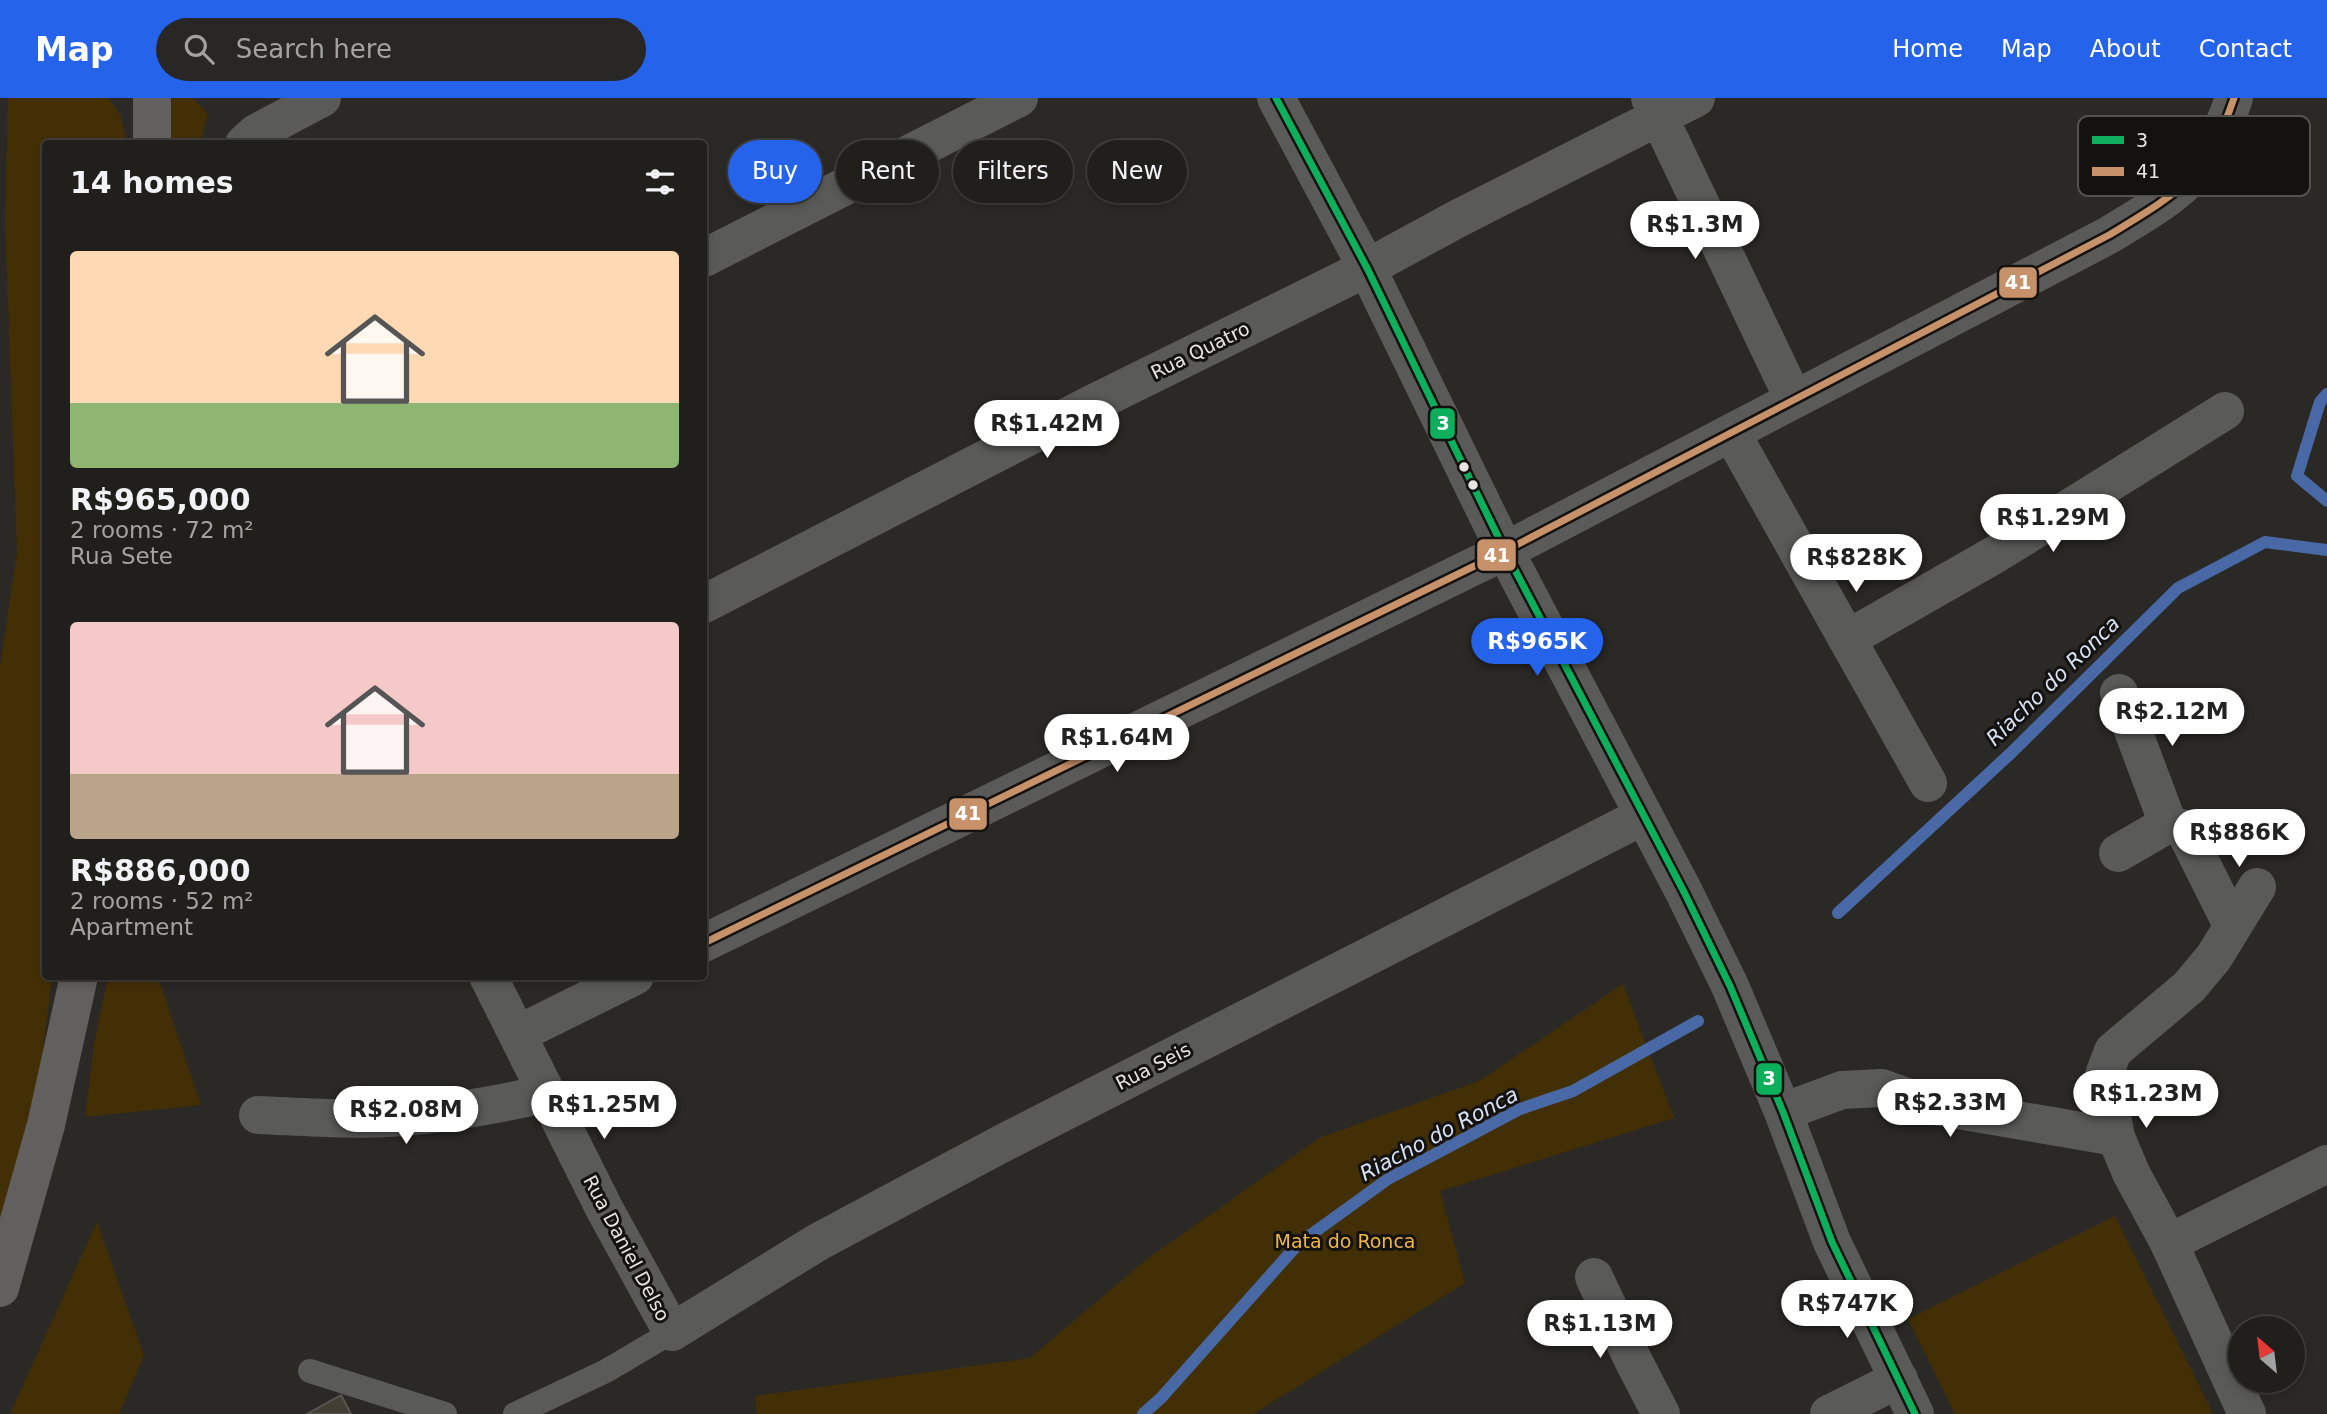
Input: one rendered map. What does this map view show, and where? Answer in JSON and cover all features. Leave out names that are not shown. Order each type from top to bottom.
[{"type":"highway","points":[[152,98],[152,140]]},
{"type":"highway","points":[[0,1288],[46,1125],[78,980]]},
{"type":"street","points":[[248,140],[256,133],[322,98]]},
{"type":"street","points":[[707,256],[1019,98]]},
{"type":"street","points":[[1276,98],[1367,268],[1504,551],[1684,892],[1730,986],[1783,1112],[1832,1242],[1915,1414]]},
{"type":"street","name":"Rua Quatro","points":[[707,602],[1092,404],[1367,268],[1513,190],[1655,108],[1696,98]]},
{"type":"street","points":[[2228,116],[2234,98]]},
{"type":"street","points":[[1655,108],[1793,398]]},
{"type":"street","points":[[707,942],[1504,551],[2109,235],[2171,196]]},
{"type":"street","points":[[1847,639],[1996,554],[2225,411]]},
{"type":"street","points":[[1732,434],[1928,783]]},
{"type":"street","points":[[2119,693],[2168,824]]},
{"type":"street","name":"Rua Seis","points":[[672,1332],[818,1242],[1003,1143],[1643,816]]},
{"type":"street","points":[[2118,853],[2168,824],[2184,829],[2191,838],[2232,925]]},
{"type":"street","points":[[2247,1414],[2169,1243],[2131,1173],[2116,1137],[2104,1075],[2113,1051],[2189,987],[2214,957],[2257,887]]},
{"type":"street","name":"Rua Daniel Delso","points":[[490,980],[605,1210],[672,1332]]},
{"type":"street","points":[[518,1034],[627,980]]},
{"type":"street","points":[[1783,1112],[1842,1090],[1882,1088],[1929,1105],[2116,1137]]},
{"type":"street","points":[[258,1115],[401,1117],[479,1108],[546,1094]]},
{"type":"street","points":[[2169,1243],[2327,1164]]},
{"type":"street","points":[[1594,1277],[1661,1414]]},
{"type":"street","points":[[1829,1414],[1899,1379]]},
{"type":"lane","points":[[515,1414],[606,1371],[672,1332]]},
{"type":"lane","points":[[310,1371],[445,1414]]},
{"type":"green space","points":[[8,98],[109,98],[121,117],[126,140],[42,140],[42,980],[52,980],[39,1081],[0,1228],[0,667],[17,552],[5,222]]},
{"type":"green space","points":[[172,98],[193,98],[208,114],[201,140],[167,140]]},
{"type":"green space","points":[[107,980],[159,980],[201,1105],[85,1117],[94,1044]]},
{"type":"green space","name":"Mata do Ronca","points":[[1623,984],[1674,1118],[1440,1191],[1465,1283],[1253,1414],[757,1414],[755,1396],[1030,1358],[1147,1259],[1319,1138],[1479,1081]]},
{"type":"green space","points":[[2115,1216],[2213,1414],[1955,1414],[1908,1319]]},
{"type":"green space","points":[[97,1222],[144,1355],[119,1414],[10,1414]]},
{"type":"building","points":[[341,1395],[351,1414],[307,1414]]},
{"type":"waterway","points":[[2327,394],[2320,402],[2297,476],[2327,501]]},
{"type":"waterway","name":"Riacho do Ronca","points":[[1838,913],[2011,753],[2178,588],[2265,542],[2327,550]]},
{"type":"waterway","name":"Riacho do Ronca","points":[[1143,1414],[1161,1398],[1298,1244],[1388,1179],[1520,1109],[1573,1091],[1698,1021]]},
{"type":"transit line","name":"3","points":[[1276,98],[1367,268],[1505,551],[1684,892],[1730,986],[1783,1112],[1832,1242],[1915,1414]]},
{"type":"transit line","name":"41","points":[[2227,116],[2234,98]]},
{"type":"transit line","name":"41","points":[[707,942],[1505,551],[2109,235],[2169,196]]}]
